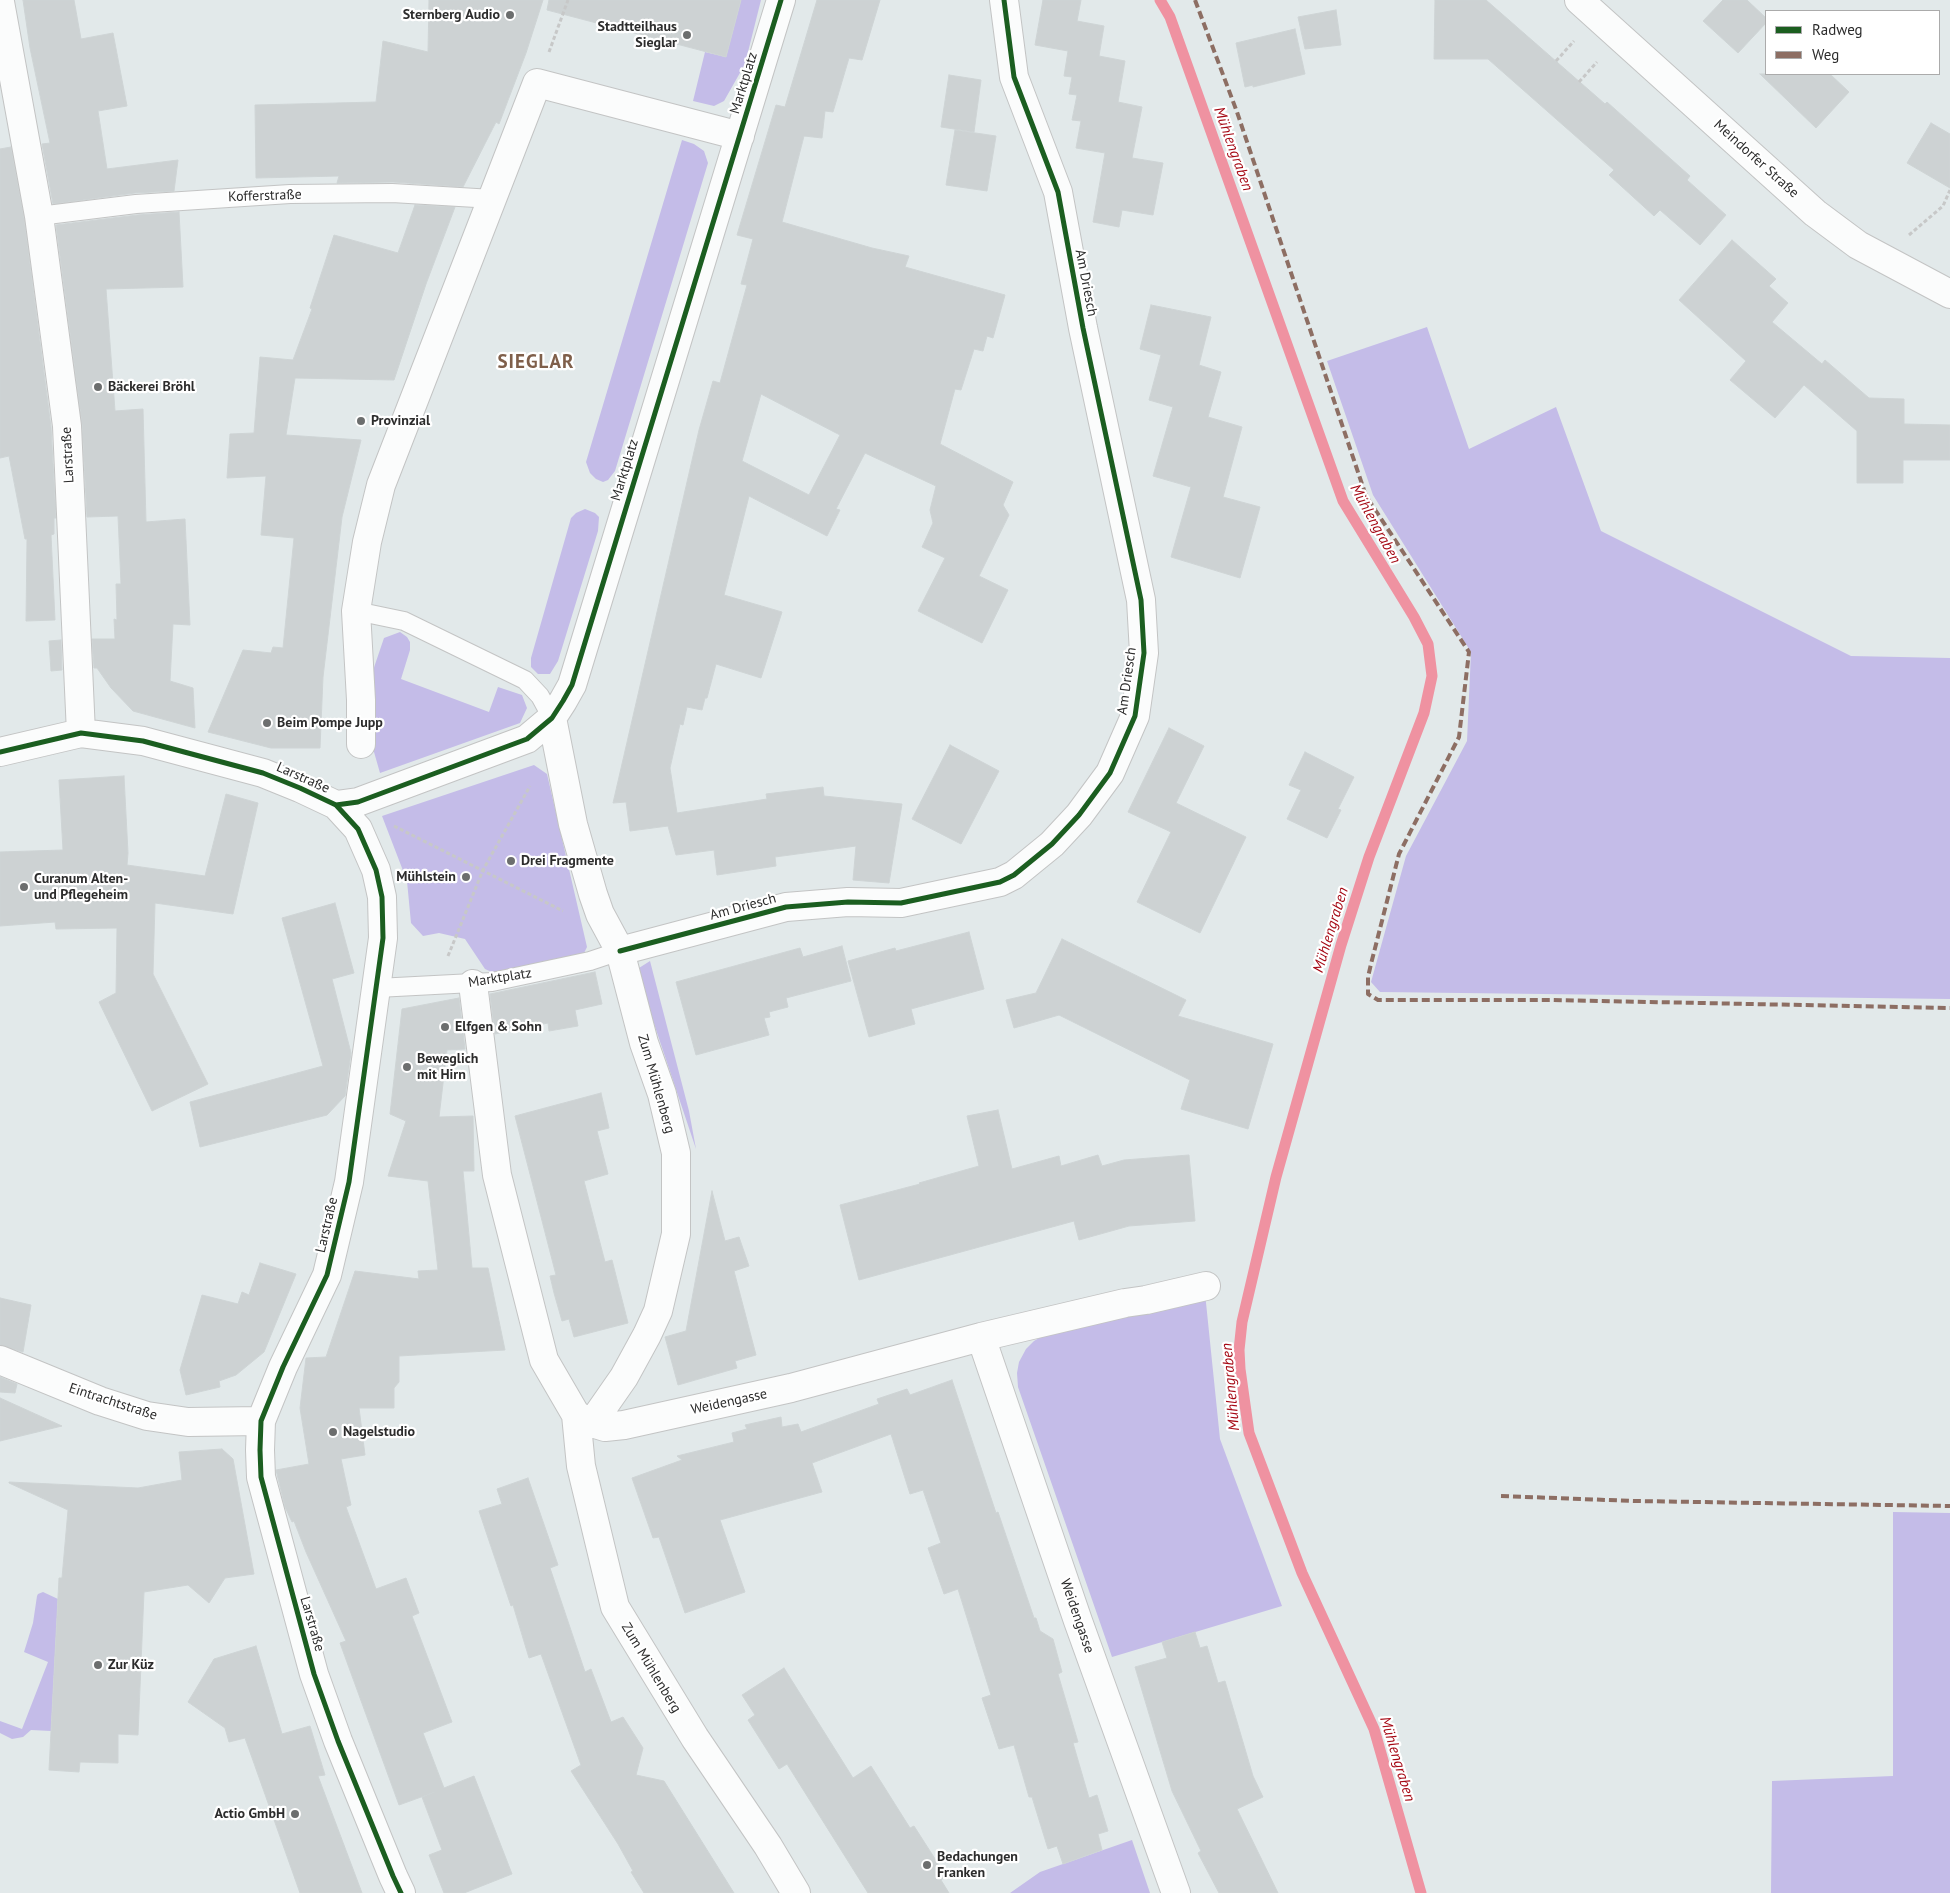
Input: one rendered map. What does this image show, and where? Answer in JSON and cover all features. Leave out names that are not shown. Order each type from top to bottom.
[{"type":"street","name":"Marktplatz","points":[[336,805],[358,802],[527,740],[552,718],[572,685],[781,0]]},
{"type":"street","name":"Am Driesch","points":[[620,951],[786,907],[848,902],[901,903],[1000,882],[1014,875],[1052,844],[1079,815],[1110,773],[1135,716],[1144,653],[1141,600],[1083,328],[1058,192],[1014,77],[1004,0]]},
{"type":"street","name":"Meindorfer Straße","points":[[1580,0],[1815,213],[1858,245],[1950,294]]},
{"type":"street","name":"Larstraße","points":[[0,2],[38,216],[67,426],[82,733],[143,741],[263,773],[336,805],[358,830],[376,870],[382,897],[383,938],[349,1182],[327,1275],[283,1368],[261,1421],[261,1477],[314,1674],[338,1741],[401,1893]]},
{"type":"street","name":"Marktplatz","points":[[537,83],[740,136]]},
{"type":"street","points":[[361,744],[361,700],[356,611],[367,542],[382,485],[537,83]]},
{"type":"street","name":"Zum Mühlenberg","points":[[552,718],[556,746],[573,824],[600,914],[620,951],[644,1043],[662,1094],[676,1153],[676,1234],[658,1311],[647,1336],[624,1377],[584,1419]]},
{"type":"street","points":[[0,752],[82,733]]},
{"type":"street","name":"Zum Mühlenberg","points":[[473,984],[497,1175],[544,1360],[584,1419],[581,1466],[615,1606],[694,1738],[768,1846],[796,1893]]},
{"type":"street","name":"Weidengasse","points":[[584,1419],[605,1427],[624,1425],[791,1388],[981,1337],[1206,1286]]},
{"type":"street","name":"Weidengasse","points":[[981,1337],[1078,1621],[1176,1893]]},
{"type":"street","name":"Eintrachtstraße","points":[[0,1360],[100,1401],[147,1416],[188,1422],[261,1421]]},
{"type":"lane","name":"Kofferstraße","points":[[38,216],[136,204],[290,194],[392,193],[493,199]]},
{"type":"lane","points":[[356,611],[404,621],[525,680],[540,696],[552,718]]},
{"type":"lane","name":"Marktplatz","points":[[377,988],[492,982],[590,961],[620,951]]},
{"type":"path","points":[[537,83],[568,0]]},
{"type":"path","points":[[1890,263],[1899,244],[1943,206],[1950,190]]},
{"type":"path","points":[[435,986],[483,870],[542,766],[556,746]]},
{"type":"path","points":[[378,795],[386,821],[581,920],[600,914]]},
{"type":"shaded area","points":[[741,0],[761,0],[745,64],[724,101],[714,106],[693,101],[705,52],[726,57]]},
{"type":"shaded area","points":[[682,140],[694,144],[704,151],[708,163],[615,471],[608,480],[603,482],[596,479],[590,473],[586,462]]},
{"type":"shaded area","points":[[1427,327],[1469,449],[1556,407],[1601,531],[1851,656],[1950,658],[1950,999],[1380,992],[1371,982],[1406,856],[1467,741],[1471,652],[1373,495],[1327,361]]},
{"type":"shaded area","points":[[585,509],[599,517],[598,531],[558,661],[550,674],[538,674],[531,667],[531,658],[571,518],[576,513]]},
{"type":"shaded area","points":[[400,632],[410,642],[410,650],[401,679],[489,712],[498,687],[522,695],[527,708],[520,723],[380,773],[368,731],[365,694],[384,638]]},
{"type":"shaded area","points":[[534,765],[547,774],[587,947],[583,955],[496,974],[485,969],[465,939],[439,933],[423,936],[411,923],[407,881],[382,816]]},
{"type":"shaded area","points":[[650,961],[689,1111],[696,1149],[638,976],[639,968]]},
{"type":"shaded area","points":[[1205,1293],[1220,1439],[1282,1606],[1112,1657],[1018,1387],[1017,1373],[1019,1362],[1026,1349],[1034,1341],[1046,1334]]},
{"type":"shaded area","points":[[1893,1512],[1950,1513],[1950,1893],[1771,1893],[1772,1781],[1893,1776]]},
{"type":"shaded area","points":[[43,1592],[58,1599],[51,1731],[31,1730],[23,1737],[12,1739],[0,1733],[0,1721],[22,1729],[48,1662],[24,1652],[33,1623],[37,1596]]},
{"type":"shaded area","points":[[1132,1840],[1150,1893],[1010,1893],[1040,1872]]},
{"type":"building","points":[[23,0],[74,0],[81,39],[113,33],[127,106],[98,111],[107,169],[178,160],[174,191],[135,193],[53,204],[42,144],[50,143],[30,48]]},
{"type":"building","points":[[429,0],[543,0],[526,53],[499,124],[496,122],[463,187],[393,182],[337,183],[339,176],[256,178],[255,105],[376,102],[383,41],[428,52]]},
{"type":"building","name":"Stadtteilhaus Sieglar","points":[[549,0],[741,0],[726,57],[547,10]]},
{"type":"building","points":[[817,0],[880,0],[862,60],[849,58],[833,112],[825,111],[822,138],[804,136],[782,222],[872,248],[909,256],[905,267],[1005,295],[993,338],[987,336],[983,351],[974,349],[961,390],[955,389],[940,444],[1013,482],[1003,505],[1009,515],[979,576],[1008,590],[982,643],[918,611],[945,558],[922,547],[933,523],[930,510],[936,486],[865,453],[836,509],[840,510],[827,536],[749,496],[724,595],[782,612],[761,678],[716,664],[702,710],[687,707],[683,725],[680,724],[670,768],[677,813],[767,799],[766,794],[823,787],[824,796],[902,804],[889,883],[853,880],[856,846],[775,857],[776,866],[717,875],[714,850],[676,855],[668,826],[630,831],[626,802],[613,803],[699,430],[713,381],[720,383],[747,285],[741,284],[753,239],[737,235],[776,105],[785,107]],"holes":[[[761,394],[840,435],[809,495],[742,461]]]},
{"type":"building","points":[[1043,0],[1081,0],[1077,21],[1104,26],[1099,56],[1125,61],[1118,102],[1142,107],[1132,158],[1163,163],[1153,215],[1122,210],[1119,227],[1093,222],[1105,153],[1076,148],[1081,121],[1072,120],[1077,95],[1069,94],[1072,77],[1064,76],[1068,51],[1035,45]]},
{"type":"building","points":[[1435,0],[1486,0],[1605,104],[1607,102],[1690,176],[1687,180],[1726,215],[1700,245],[1660,210],[1654,216],[1609,175],[1614,170],[1488,59],[1434,59]]},
{"type":"building","points":[[1723,0],[1747,0],[1765,17],[1765,24],[1738,53],[1703,21]]},
{"type":"building","points":[[1336,10],[1341,45],[1305,49],[1298,17]]},
{"type":"building","points":[[1295,29],[1305,74],[1253,87],[1253,85],[1245,87],[1236,43]]},
{"type":"building","points":[[1760,74],[1831,75],[1849,92],[1816,128]]},
{"type":"building","points":[[949,75],[981,80],[974,132],[941,127]]},
{"type":"building","points":[[1931,123],[1950,134],[1950,188],[1907,163]]},
{"type":"building","points":[[955,130],[996,136],[987,191],[946,185]]},
{"type":"building","points":[[11,147],[24,218],[51,427],[56,518],[54,518],[54,534],[51,535],[55,620],[26,621],[27,539],[25,539],[9,456],[0,458],[0,149]]},
{"type":"building","points":[[415,205],[455,207],[426,284],[394,380],[295,378],[286,435],[361,440],[342,517],[323,677],[320,748],[271,748],[208,732],[243,650],[271,653],[273,647],[283,648],[294,538],[261,535],[266,476],[227,478],[230,434],[254,433],[260,357],[293,360],[312,309],[310,308],[334,235],[398,253]]},
{"type":"building","points":[[179,212],[183,287],[106,289],[115,411],[143,409],[146,522],[185,519],[190,625],[173,624],[170,681],[193,688],[195,728],[133,711],[111,688],[97,668],[94,668],[92,639],[115,639],[114,619],[117,620],[116,584],[121,584],[118,516],[87,517],[82,424],[56,225]]},
{"type":"building","points":[[1732,240],[1776,279],[1769,286],[1788,303],[1772,322],[1822,364],[1825,360],[1869,398],[1904,399],[1904,424],[1950,425],[1950,460],[1903,460],[1903,483],[1857,483],[1857,431],[1804,385],[1775,418],[1730,380],[1746,361],[1679,300]]},
{"type":"building","points":[[1151,305],[1211,317],[1199,365],[1221,372],[1208,417],[1242,427],[1223,497],[1260,507],[1240,578],[1171,557],[1191,487],[1153,476],[1173,407],[1149,400],[1161,355],[1140,349]]},
{"type":"building","points":[[61,640],[62,670],[51,671],[49,641]]},
{"type":"building","points":[[1169,728],[1204,746],[1176,803],[1246,837],[1200,933],[1137,902],[1171,832],[1128,812]]},
{"type":"building","points":[[950,745],[999,771],[961,844],[912,819]]},
{"type":"building","points":[[1305,752],[1354,777],[1338,809],[1341,810],[1327,838],[1287,819],[1301,790],[1289,785]]},
{"type":"building","points":[[124,776],[127,865],[205,876],[226,794],[258,803],[233,914],[155,903],[153,974],[208,1084],[152,1111],[99,1002],[116,993],[117,928],[56,929],[55,922],[0,926],[0,852],[63,850],[59,780]]},
{"type":"building","points":[[335,903],[354,973],[332,979],[351,1053],[345,1096],[327,1115],[200,1147],[190,1102],[323,1066],[282,918]]},
{"type":"building","points":[[969,932],[984,989],[911,1009],[915,1024],[869,1037],[848,961],[895,948],[896,951]]},
{"type":"building","points":[[1062,939],[1186,1000],[1178,1016],[1273,1044],[1248,1129],[1181,1109],[1190,1080],[1059,1015],[1014,1028],[1006,1000],[1036,993]]},
{"type":"building","points":[[842,946],[851,981],[786,998],[788,1007],[769,1012],[770,1017],[764,1018],[769,1035],[696,1055],[676,982],[800,948],[803,957]]},
{"type":"building","points":[[595,972],[602,1004],[575,1010],[578,1026],[549,1031],[548,1023],[495,1034],[490,994]]},
{"type":"building","points":[[459,998],[465,1049],[447,1050],[439,1117],[473,1116],[474,1171],[463,1171],[472,1268],[488,1268],[505,1350],[399,1356],[399,1382],[394,1388],[394,1408],[359,1408],[365,1455],[341,1459],[351,1505],[346,1507],[376,1589],[406,1578],[419,1613],[412,1616],[452,1722],[423,1733],[444,1788],[474,1776],[512,1874],[464,1893],[444,1893],[429,1855],[442,1850],[422,1797],[435,1792],[399,1805],[340,1643],[346,1641],[294,1521],[292,1522],[285,1507],[276,1470],[309,1464],[300,1408],[306,1358],[326,1357],[355,1271],[419,1279],[418,1271],[438,1270],[428,1181],[388,1176],[406,1121],[390,1114],[402,1009]]},
{"type":"building","points":[[601,1093],[609,1128],[597,1131],[608,1174],[584,1181],[605,1262],[612,1260],[628,1323],[574,1337],[569,1319],[562,1321],[554,1293],[550,1276],[556,1275],[515,1116]]},
{"type":"building","points":[[998,1110],[1012,1169],[1059,1156],[1061,1166],[1098,1155],[1102,1166],[1124,1160],[1189,1155],[1195,1221],[1129,1226],[1079,1240],[1074,1221],[859,1280],[840,1205],[979,1166],[967,1116]]},
{"type":"building","points":[[712,1191],[725,1241],[739,1237],[749,1266],[734,1271],[756,1355],[735,1361],[737,1368],[678,1385],[665,1337],[686,1331]]},
{"type":"building","points":[[260,1263],[296,1274],[264,1352],[236,1375],[219,1381],[220,1387],[186,1395],[180,1370],[202,1295],[238,1304],[242,1292],[249,1295]]},
{"type":"building","points":[[0,1298],[31,1305],[23,1352],[0,1345]]},
{"type":"building","points":[[0,1377],[17,1384],[15,1393],[0,1392]]},
{"type":"building","points":[[952,1380],[996,1513],[998,1512],[1034,1618],[1036,1618],[1040,1631],[1053,1639],[1062,1672],[1058,1674],[1078,1742],[1073,1743],[1089,1798],[1097,1795],[1108,1831],[1098,1834],[1102,1850],[1063,1864],[1057,1846],[1048,1849],[1032,1797],[1029,1797],[1014,1745],[999,1749],[982,1698],[991,1695],[958,1589],[944,1594],[928,1548],[941,1543],[923,1490],[910,1494],[891,1434],[812,1463],[822,1492],[720,1520],[745,1592],[685,1613],[659,1537],[653,1538],[632,1478],[682,1460],[677,1456],[734,1442],[732,1433],[747,1429],[745,1425],[781,1417],[782,1427],[798,1424],[801,1432],[879,1404],[877,1399],[907,1389],[910,1395]]},
{"type":"building","points":[[0,1398],[62,1426],[0,1441]]},
{"type":"building","name":"Zur Küz","points":[[222,1449],[233,1459],[254,1574],[225,1578],[209,1603],[188,1585],[144,1592],[138,1735],[118,1734],[118,1763],[80,1762],[79,1772],[49,1770],[59,1578],[62,1578],[68,1510],[9,1482],[138,1488],[182,1480],[179,1452]]},
{"type":"building","points":[[528,1478],[558,1565],[550,1568],[585,1672],[591,1669],[611,1722],[623,1717],[643,1748],[636,1775],[664,1781],[734,1893],[644,1893],[631,1872],[633,1871],[618,1844],[571,1771],[581,1765],[541,1654],[529,1658],[513,1605],[511,1606],[479,1511],[502,1504],[497,1489]]},
{"type":"building","points":[[1195,1632],[1200,1648],[1207,1646],[1218,1683],[1225,1681],[1253,1776],[1263,1797],[1237,1809],[1278,1893],[1219,1893],[1198,1853],[1201,1851],[1172,1791],[1135,1667],[1167,1658],[1162,1642]]},
{"type":"building","points":[[256,1646],[282,1734],[310,1726],[325,1775],[318,1776],[362,1893],[300,1893],[245,1738],[229,1742],[225,1728],[188,1702],[214,1659]]},
{"type":"building","points":[[784,1668],[853,1778],[871,1766],[910,1828],[914,1826],[946,1876],[941,1880],[949,1893],[868,1893],[787,1764],[779,1769],[748,1720],[755,1715],[742,1695]]},
{"type":"waterway","name":"Mühlengraben","points":[[1160,0],[1170,17],[1343,501],[1414,617],[1428,644],[1432,676],[1424,713],[1369,857],[1341,945],[1276,1177],[1242,1322],[1239,1350],[1249,1433],[1302,1573],[1374,1729],[1421,1893]]},
{"type":"marked path","points":[[1195,0],[1237,112],[1366,496],[1469,652],[1459,737],[1399,854],[1368,977],[1368,994],[1378,1000],[1552,1000],[1950,1008]]},
{"type":"marked path","points":[[1501,1496],[1634,1501],[1950,1506]]},
{"type":"cycle path","points":[[336,805],[358,802],[527,739],[552,718],[572,685],[781,0]]},
{"type":"cycle path","points":[[620,951],[786,907],[848,902],[901,903],[1000,882],[1014,875],[1052,844],[1079,815],[1110,773],[1135,716],[1144,653],[1141,600],[1083,328],[1058,192],[1014,77],[1004,0]]},
{"type":"cycle path","points":[[0,752],[81,733],[143,741],[263,773],[336,805],[358,829],[376,870],[382,897],[383,938],[349,1182],[327,1275],[283,1367],[261,1421],[260,1450],[261,1477],[314,1674],[338,1741],[401,1893]]},
{"type":"place","name":"Sternberg Audio","points":[[510,15]]},
{"type":"place","name":"Stadtteilhaus Sieglar","points":[[687,35]]},
{"type":"place","name":"Bäckerei Bröhl","points":[[98,387]]},
{"type":"place","name":"Provinzial","points":[[361,421]]},
{"type":"place","name":"Beim Pompe Jupp","points":[[267,723]]},
{"type":"place","name":"Drei Fragmente","points":[[511,861]]},
{"type":"place","name":"Mühlstein","points":[[466,877]]},
{"type":"place","name":"Curanum Alten- und Pflegeheim","points":[[24,887]]},
{"type":"place","name":"Elfgen & Sohn","points":[[445,1027]]},
{"type":"place","name":"Beweglich mit Hirn","points":[[407,1067]]},
{"type":"place","name":"Nagelstudio","points":[[333,1432]]},
{"type":"place","name":"Zur Küz","points":[[98,1665]]},
{"type":"place","name":"Actio GmbH","points":[[295,1814]]},
{"type":"place","name":"Bedachungen Franken","points":[[927,1865]]},
{"type":"district","name":"SIEGLAR","points":[[536,363]]}]
